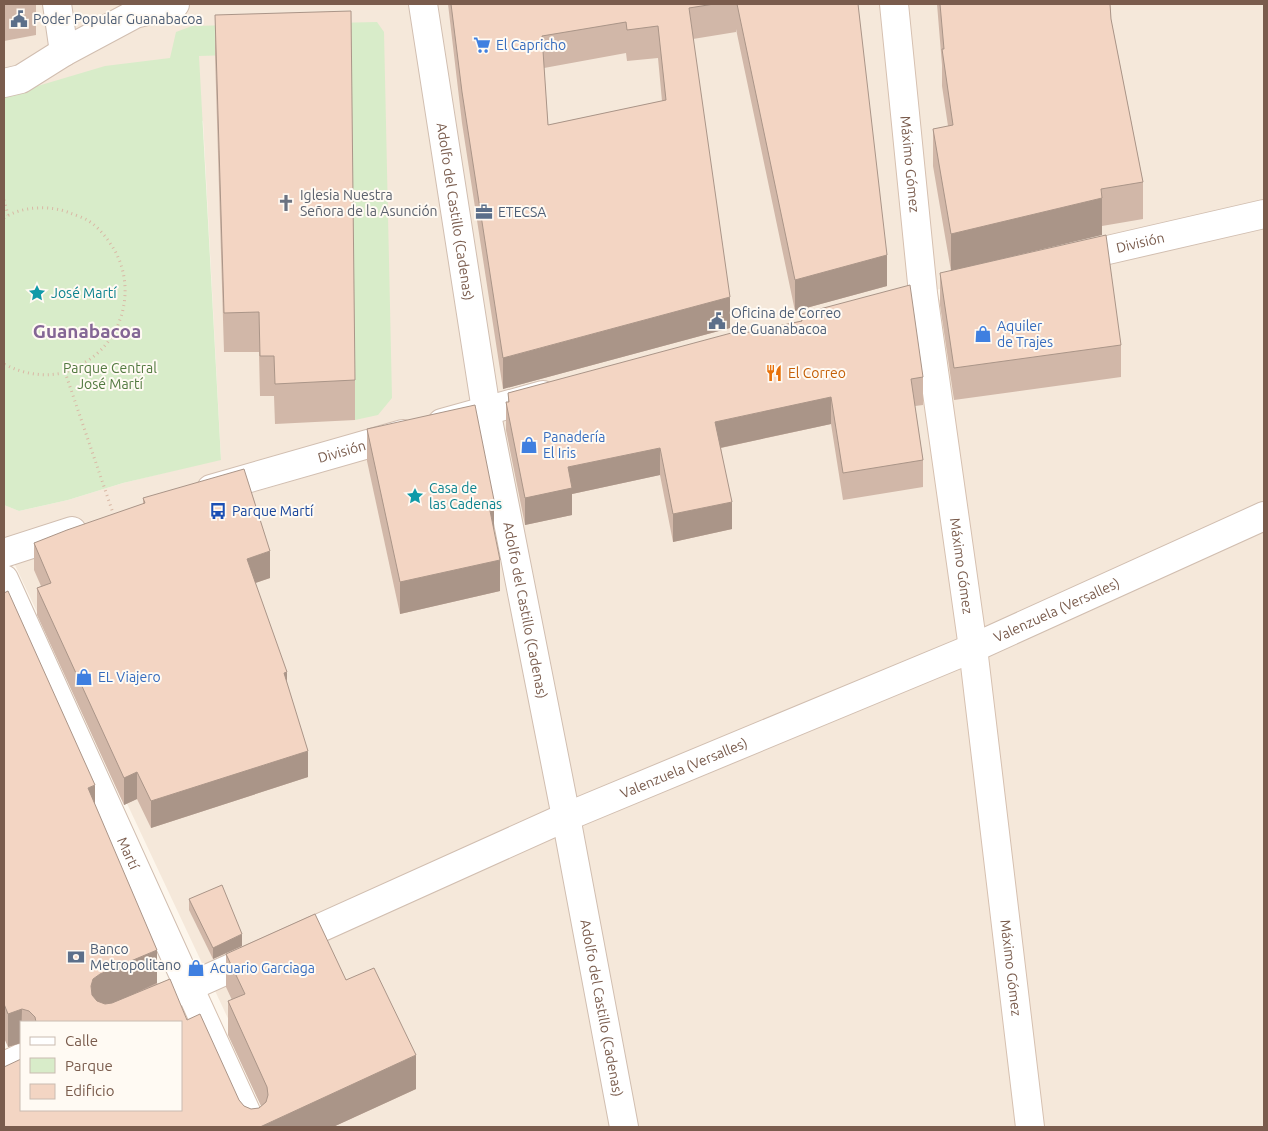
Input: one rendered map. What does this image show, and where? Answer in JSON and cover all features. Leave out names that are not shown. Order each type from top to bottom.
[{"type":"street","points":[[57,4],[64,52]]},
{"type":"street","points":[[4,83],[21,79],[64,52],[135,14],[175,4]]},
{"type":"street","name":"Adolfo del Castillo (Cadenas)","points":[[423,4],[486,410],[566,817],[624,1127]]},
{"type":"street","name":"Máximo Gómez","points":[[894,4],[913,296],[973,648],[1030,1127]]},
{"type":"street","name":"División","points":[[1046,265],[1264,214]]},
{"type":"street","points":[[913,296],[951,287]]},
{"type":"street","name":"División","points":[[184,497],[569,388]]},
{"type":"street","name":"Valenzuela (Versalles)","points":[[108,1021],[566,817],[973,648],[1264,516]]},
{"type":"street","points":[[4,553],[114,517]]},
{"type":"street","name":"Martí","points":[[4,579],[253,1127]]},
{"type":"street","points":[[4,1066],[20,1058]]},
{"type":"path","points":[[4,200],[8,215]]},
{"type":"path","points":[[4,218],[8,215],[34,208],[43,208],[62,210],[88,220],[108,238],[121,263],[126,290],[122,317],[109,342],[89,360],[65,372],[42,375],[19,372],[4,364]]},
{"type":"path","points":[[65,372],[114,517]]},
{"type":"shaded area","points":[[4,4],[1264,4],[1264,214],[923,293],[4,553],[4,505],[19,511],[68,500],[123,483],[221,459],[203,121],[4,96]]},
{"type":"shaded area","points":[[1264,225],[1264,1127],[279,1127],[14,563],[543,407],[942,299]]},
{"type":"green space","name":"Parque Central José Martí","points":[[377,22],[384,32],[392,398],[378,415],[355,420],[351,51],[199,56],[221,460],[123,483],[68,500],[19,511],[4,505],[4,96],[105,66],[170,58],[176,32],[192,26]]},
{"type":"building","points":[[451,4],[714,4],[689,8],[730,297],[503,358],[462,92]],"holes":[[[626,22],[627,30],[658,26],[666,100],[548,125],[542,36]]]},
{"type":"building","points":[[737,4],[858,4],[887,255],[795,280]]},
{"type":"building","points":[[940,4],[1110,4],[1111,19],[1143,182],[1101,189],[1102,198],[951,234],[933,129],[953,125],[942,49],[944,49]]},
{"type":"building","name":"Iglesia Nuestra Señora de la Asunción","points":[[351,11],[355,380],[275,384],[274,356],[260,356],[259,312],[224,313],[215,15]]},
{"type":"building","points":[[1106,235],[1121,345],[954,368],[940,273]]},
{"type":"building","points":[[910,285],[923,377],[911,379],[923,460],[843,473],[831,397],[715,422],[732,502],[673,514],[660,448],[568,467],[572,488],[525,498],[506,402],[509,402],[508,393],[735,332],[735,335],[802,321],[801,314]]},
{"type":"building","points":[[475,405],[494,500],[488,501],[500,560],[400,582],[367,429]]},
{"type":"building","points":[[244,469],[270,551],[247,559],[287,672],[284,673],[308,751],[151,801],[137,772],[124,778],[37,588],[51,583],[34,543],[145,503],[143,498]]},
{"type":"building","points":[[8,591],[95,785],[88,788],[157,950],[100,974],[93,979],[91,986],[92,995],[97,1001],[105,1004],[112,1003],[170,979],[187,1020],[200,1014],[239,1100],[244,1106],[251,1109],[259,1108],[266,1102],[268,1095],[267,1087],[228,1001],[245,994],[226,954],[315,914],[346,980],[374,968],[416,1055],[260,1127],[4,1127],[4,1067],[20,1059],[20,1111],[182,1111],[182,1021],[36,1021],[35,1017],[29,1011],[22,1009],[8,1014],[4,1004],[4,593]]},
{"type":"building","points":[[222,885],[242,934],[213,948],[189,899]]},
{"type":"place","name":"Poder Popular Guanabacoa","points":[[19,19]]},
{"type":"place","name":"El Capricho","points":[[482,45]]},
{"type":"place","name":"Iglesia Nuestra Señora de la Asunción","points":[[286,203]]},
{"type":"place","name":"ETECSA","points":[[484,212]]},
{"type":"place","name":"José Martí","points":[[37,293]]},
{"type":"place","name":"Oficina de Correo de Guanabacoa","points":[[717,321]]},
{"type":"place","name":"Aquiler de Trajes","points":[[983,334]]},
{"type":"place","name":"El Correo","points":[[774,373]]},
{"type":"place","name":"Panadería El Iris","points":[[529,445]]},
{"type":"place","name":"Casa de las Cadenas","points":[[415,496]]},
{"type":"place","name":"Parque Martí","points":[[218,511]]},
{"type":"place","name":"EL Viajero","points":[[84,677]]},
{"type":"place","name":"Banco Metropolitano","points":[[76,957]]},
{"type":"place","name":"Acuario Garciaga","points":[[196,968]]},
{"type":"district","name":"Guanabacoa","points":[[87,331]]}]
